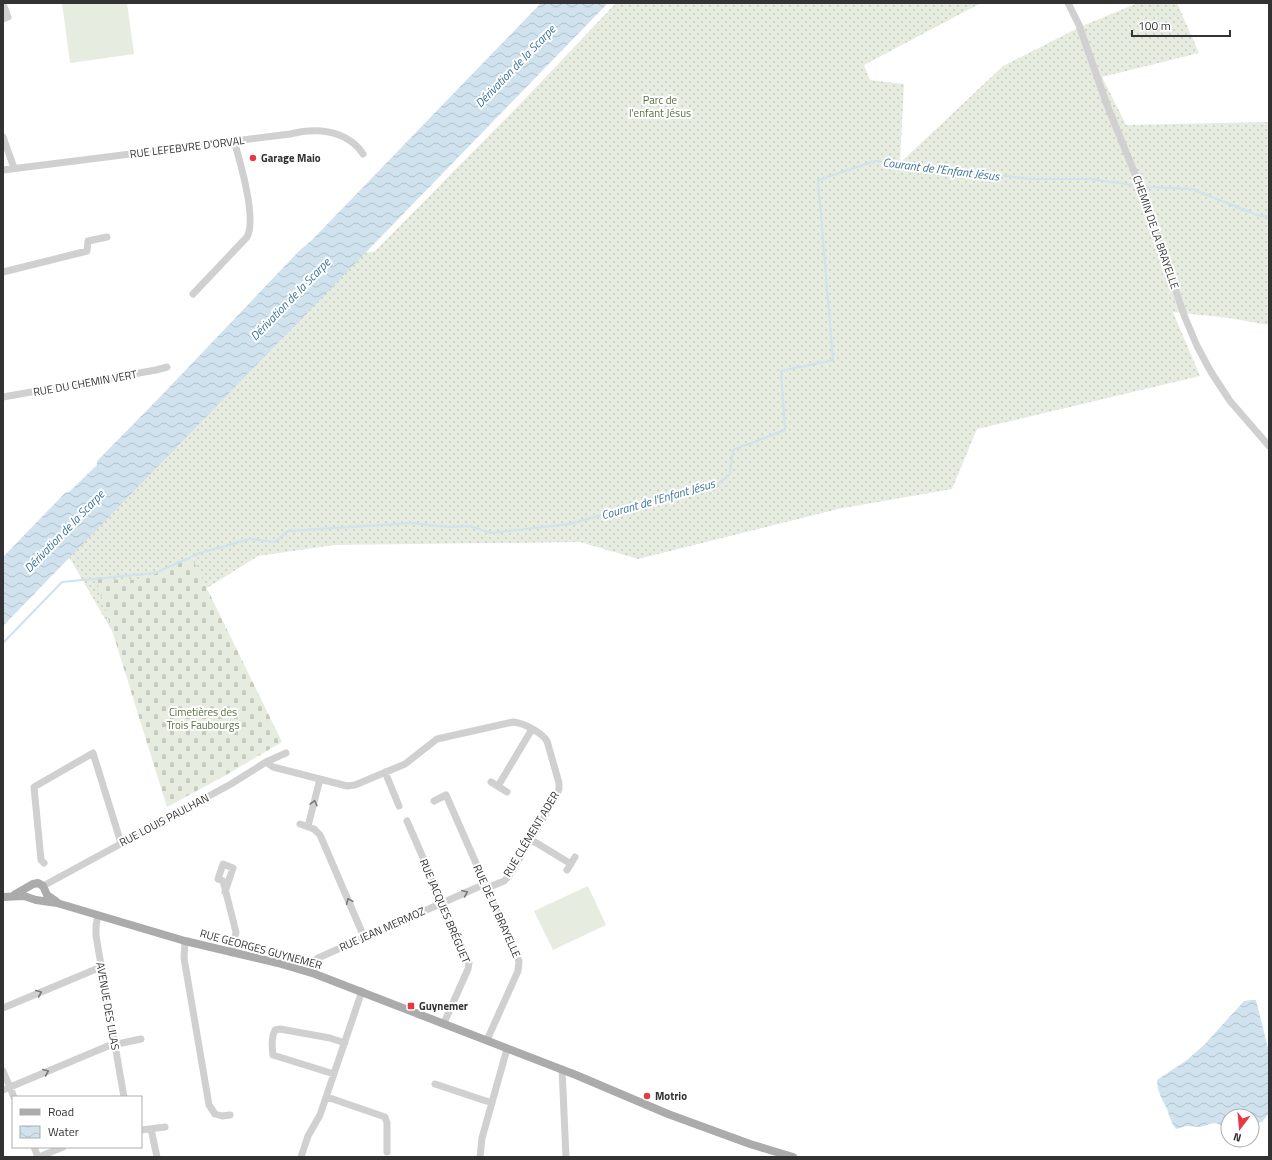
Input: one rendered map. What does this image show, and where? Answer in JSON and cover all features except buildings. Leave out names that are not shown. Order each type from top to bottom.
[{"type":"main road","points":[[36,883],[44,888],[43,897],[35,899],[28,892],[30,886],[36,883]]},
{"type":"main road","name":"RUE GEORGES GUYNEMER","points":[[3,897],[16,894],[30,886]]},
{"type":"main road","name":"RUE GEORGES GUYNEMER","points":[[44,888],[51,899],[57,903]]},
{"type":"main road","name":"RUE GEORGES GUYNEMER","points":[[3,897],[24,896],[57,903],[185,941],[307,971],[444,1023],[692,1123],[750,1144],[793,1157]]},
{"type":"street","name":"CHEMIN DE LA BRAYELLE","points":[[1068,3],[1079,25],[1107,105],[1144,196],[1184,315],[1197,346],[1227,397],[1244,419],[1269,446]]},
{"type":"street","points":[[3,4],[8,17],[3,19]]},
{"type":"street","name":"RUE LEFEBVRE D'ORVAL","points":[[3,170],[290,134],[309,130],[333,133],[350,139],[357,145],[363,154]]},
{"type":"street","points":[[3,137],[14,168]]},
{"type":"street","points":[[193,294],[247,237],[250,231],[251,225],[246,190],[234,141]]},
{"type":"street","points":[[3,272],[87,251],[88,241],[107,236]]},
{"type":"street","name":"RUE DU CHEMIN VERT","points":[[3,397],[167,367]]},
{"type":"street","name":"RUE CLÉMENT ADER","points":[[266,762],[273,767],[351,786],[408,762],[437,739],[513,722],[521,723],[532,729],[543,736],[547,741],[559,786],[557,795],[506,878],[500,882],[486,886]]},
{"type":"street","points":[[498,786],[532,729]]},
{"type":"street","points":[[44,863],[41,860],[34,786],[93,753],[121,843]]},
{"type":"street","name":"RUE LOUIS PAULHAN","points":[[44,888],[121,843],[231,784],[266,762],[286,753]]},
{"type":"street","points":[[385,772],[399,806]]},
{"type":"street","points":[[308,826],[320,779]]},
{"type":"street","points":[[491,782],[507,792]]},
{"type":"street","name":"RUE DE LA BRAYELLE","points":[[434,800],[446,795],[520,964],[487,1040]]},
{"type":"street","name":"RUE JACQUES BRÉGUET","points":[[406,821],[468,960],[469,966],[444,1023]]},
{"type":"street","points":[[300,824],[308,826],[320,835],[364,937]]},
{"type":"street","points":[[530,839],[569,867],[575,857]]},
{"type":"street","name":"RUE JEAN MERMOZ","points":[[307,971],[310,964],[318,958],[443,903],[486,886]]},
{"type":"street","points":[[225,892],[236,932],[232,953]]},
{"type":"street","name":"AVENUE DES LILAS","points":[[98,915],[95,934],[124,1096]]},
{"type":"street","points":[[185,941],[184,958],[209,1105],[215,1114],[222,1116],[230,1115]]},
{"type":"street","points":[[3,1008],[101,967]]},
{"type":"street","points":[[301,1157],[308,1136],[319,1119],[362,991]]},
{"type":"street","points":[[334,1074],[273,1055],[272,1039],[274,1032],[275,1030],[280,1029],[330,1038],[345,1043]]},
{"type":"street","points":[[3,1071],[6,1089],[115,1044],[141,1039]]},
{"type":"street","points":[[480,1157],[481,1143],[508,1049]]},
{"type":"street","points":[[562,1070],[566,1157]]},
{"type":"street","points":[[435,1084],[492,1103]]},
{"type":"street","points":[[327,1097],[385,1117],[387,1123],[387,1152]]},
{"type":"street","points":[[142,1130],[165,1127]]},
{"type":"street","points":[[151,1129],[157,1157]]},
{"type":"street","points":[[38,1157],[60,1148]]},
{"type":"green space","points":[[62,3],[127,3],[134,54],[70,63]]},
{"type":"green space","name":"Parc de l'enfant Jésus","points":[[616,3],[981,3],[864,65],[870,80],[904,84],[900,163],[1003,66],[1082,26],[1138,3],[1177,3],[1199,53],[1102,77],[1126,125],[1269,122],[1269,325],[1229,318],[1173,312],[1200,376],[977,429],[952,489],[838,509],[638,559],[580,542],[334,545],[258,556],[119,643],[50,524],[313,254],[374,252],[522,102]]},
{"type":"green space","name":"Cimetières des Trois Faubourgs","points":[[192,558],[282,742],[167,807],[96,579],[138,580]]},
{"type":"green space","points":[[588,886],[606,925],[553,950],[534,911]]},
{"type":"water","name":"Dérivation de la Scarpe","points":[[541,3],[608,3],[3,626],[3,557],[65,493],[69,492],[97,465],[97,461]]},
{"type":"water","points":[[1256,1000],[1269,1052],[1269,1113],[1262,1122],[1260,1122],[1260,1108],[1220,1108],[1220,1125],[1214,1123],[1200,1127],[1186,1126],[1176,1129],[1160,1095],[1157,1080],[1187,1060],[1205,1044],[1244,1001]]},
{"type":"waterway","name":"Courant de l'Enfant Jésus","points":[[3,643],[62,582],[155,573],[200,553],[250,539],[275,542],[288,531],[412,523],[448,527],[470,526],[491,533],[569,524],[718,484],[730,474],[733,450],[785,430],[781,371],[833,360],[818,180],[875,161],[1031,179],[1090,179],[1133,185]]},
{"type":"waterway","name":"Courant de l'Enfant Jésus","points":[[1146,187],[1192,189],[1257,215],[1269,217]]},
{"type":"place","name":"Garage Maio","points":[[253,158]]},
{"type":"place","name":"Guynemer","points":[[411,1006]]},
{"type":"place","name":"Motrio","points":[[647,1096]]}]
